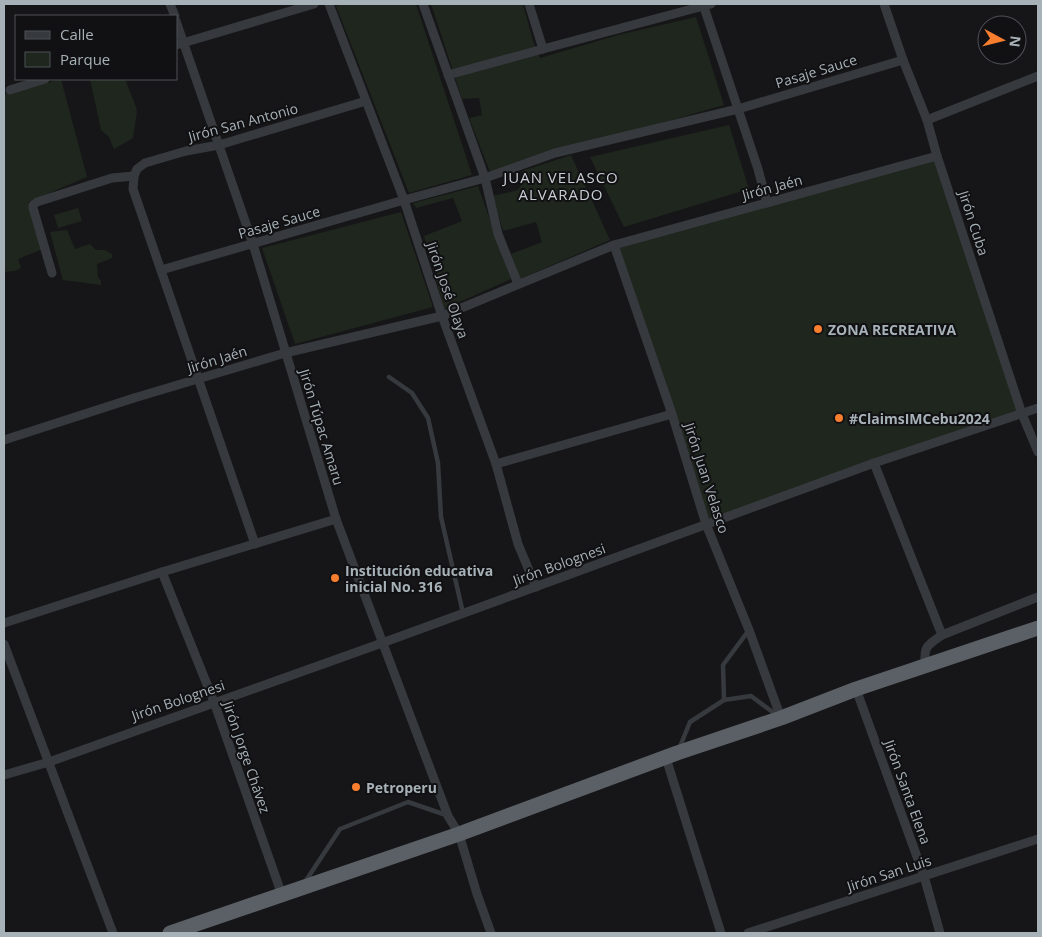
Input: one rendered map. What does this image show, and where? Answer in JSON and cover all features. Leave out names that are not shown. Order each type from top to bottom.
[{"type":"highway","points":[[170,933],[459,834],[781,718],[856,689],[1038,628]]},
{"type":"street","points":[[180,44],[314,4]]},
{"type":"street","name":"Jirón José Olaya","points":[[329,4],[404,200],[442,316],[496,464],[518,544],[536,587]]},
{"type":"street","points":[[423,4],[485,178],[498,234],[518,284]]},
{"type":"street","points":[[529,4],[543,49]]},
{"type":"street","name":"Jirón Cuba","points":[[884,4],[902,60],[927,120],[937,156],[1022,414],[1038,452]]},
{"type":"street","points":[[448,75],[706,5],[767,202]]},
{"type":"street","name":"Jirón Túpac Amaru","points":[[180,44],[219,145],[252,244],[336,519],[448,816],[459,834],[491,933]]},
{"type":"street","name":"Pasaje Sauce","points":[[161,270],[485,178],[555,154],[738,109],[902,60]]},
{"type":"street","points":[[927,120],[1038,76]]},
{"type":"street","points":[[10,90],[42,80]]},
{"type":"street","name":"Jirón San Antonio","points":[[134,176],[136,169],[145,163],[186,151],[219,145],[366,101]]},
{"type":"street","name":"Jirón Jaén","points":[[4,440],[285,353],[442,316],[614,245],[937,156]]},
{"type":"street","points":[[52,273],[33,204],[112,178],[134,176],[134,189],[256,544]]},
{"type":"street","name":"Jirón Juan Velasco","points":[[614,245],[672,414],[706,524],[749,630],[781,718]]},
{"type":"street","name":"Jirón Bolognesi","points":[[4,775],[49,762],[382,643],[874,463],[1038,408]]},
{"type":"street","points":[[496,464],[672,414]]},
{"type":"street","points":[[874,463],[942,635]]},
{"type":"street","points":[[4,623],[336,519]]},
{"type":"street","name":"Jirón Jorge Chávez","points":[[162,572],[214,702],[282,896]]},
{"type":"street","points":[[925,666],[924,651],[942,635],[1038,597]]},
{"type":"street","points":[[4,644],[113,933]]},
{"type":"street","name":"Jirón Santa Elena","points":[[856,689],[924,876],[940,933]]},
{"type":"street","points":[[672,756],[721,933]]},
{"type":"street","name":"Jirón San Luis","points":[[750,933],[1038,839]]},
{"type":"lane","points":[[389,377],[412,393],[428,418],[438,463],[441,518],[463,613]]},
{"type":"lane","points":[[724,700],[723,665],[749,630]]},
{"type":"lane","points":[[672,756],[690,722],[724,700],[751,696],[781,718]]},
{"type":"lane","points":[[302,887],[340,829],[408,802],[448,816]]},
{"type":"green space","points":[[344,4],[416,4],[472,175],[409,193],[336,6]]},
{"type":"green space","points":[[431,4],[523,4],[533,41],[540,58],[618,35],[696,17],[724,105],[490,172],[469,118],[482,115],[479,98],[462,99]]},
{"type":"green space","points":[[61,80],[87,177],[28,202],[43,249],[18,259],[21,268],[15,271],[4,272],[4,94]]},
{"type":"green space","points":[[90,80],[125,80],[137,112],[133,138],[114,149],[109,137],[101,130]]},
{"type":"green space","points":[[729,125],[749,189],[624,227],[590,157]]},
{"type":"green space","points":[[571,155],[610,240],[520,279],[511,254],[542,242],[536,222],[503,231],[493,196],[518,190],[524,180],[522,171]]},
{"type":"green space","name":"ZONA RECREATIVA","points":[[937,156],[1022,414],[706,524],[614,245]]},
{"type":"green space","points":[[478,186],[511,279],[444,309],[424,236],[462,221],[453,198],[416,208],[413,203]]},
{"type":"green space","points":[[78,208],[82,221],[58,228],[54,215]]},
{"type":"green space","points":[[401,212],[433,307],[295,344],[262,248]]},
{"type":"green space","points":[[67,230],[75,249],[90,244],[96,250],[105,250],[112,254],[112,258],[97,264],[101,285],[63,280],[50,232]]},
{"type":"place","name":"ZONA RECREATIVA","points":[[818,329]]},
{"type":"place","name":"#ClaimsIMCebu2024","points":[[839,418]]},
{"type":"place","name":"Institución educativa inicial No. 316","points":[[335,578]]},
{"type":"place","name":"Petroperu","points":[[356,787]]},
{"type":"district","name":"JUAN VELASCO ALVARADO","points":[[561,186]]}]
